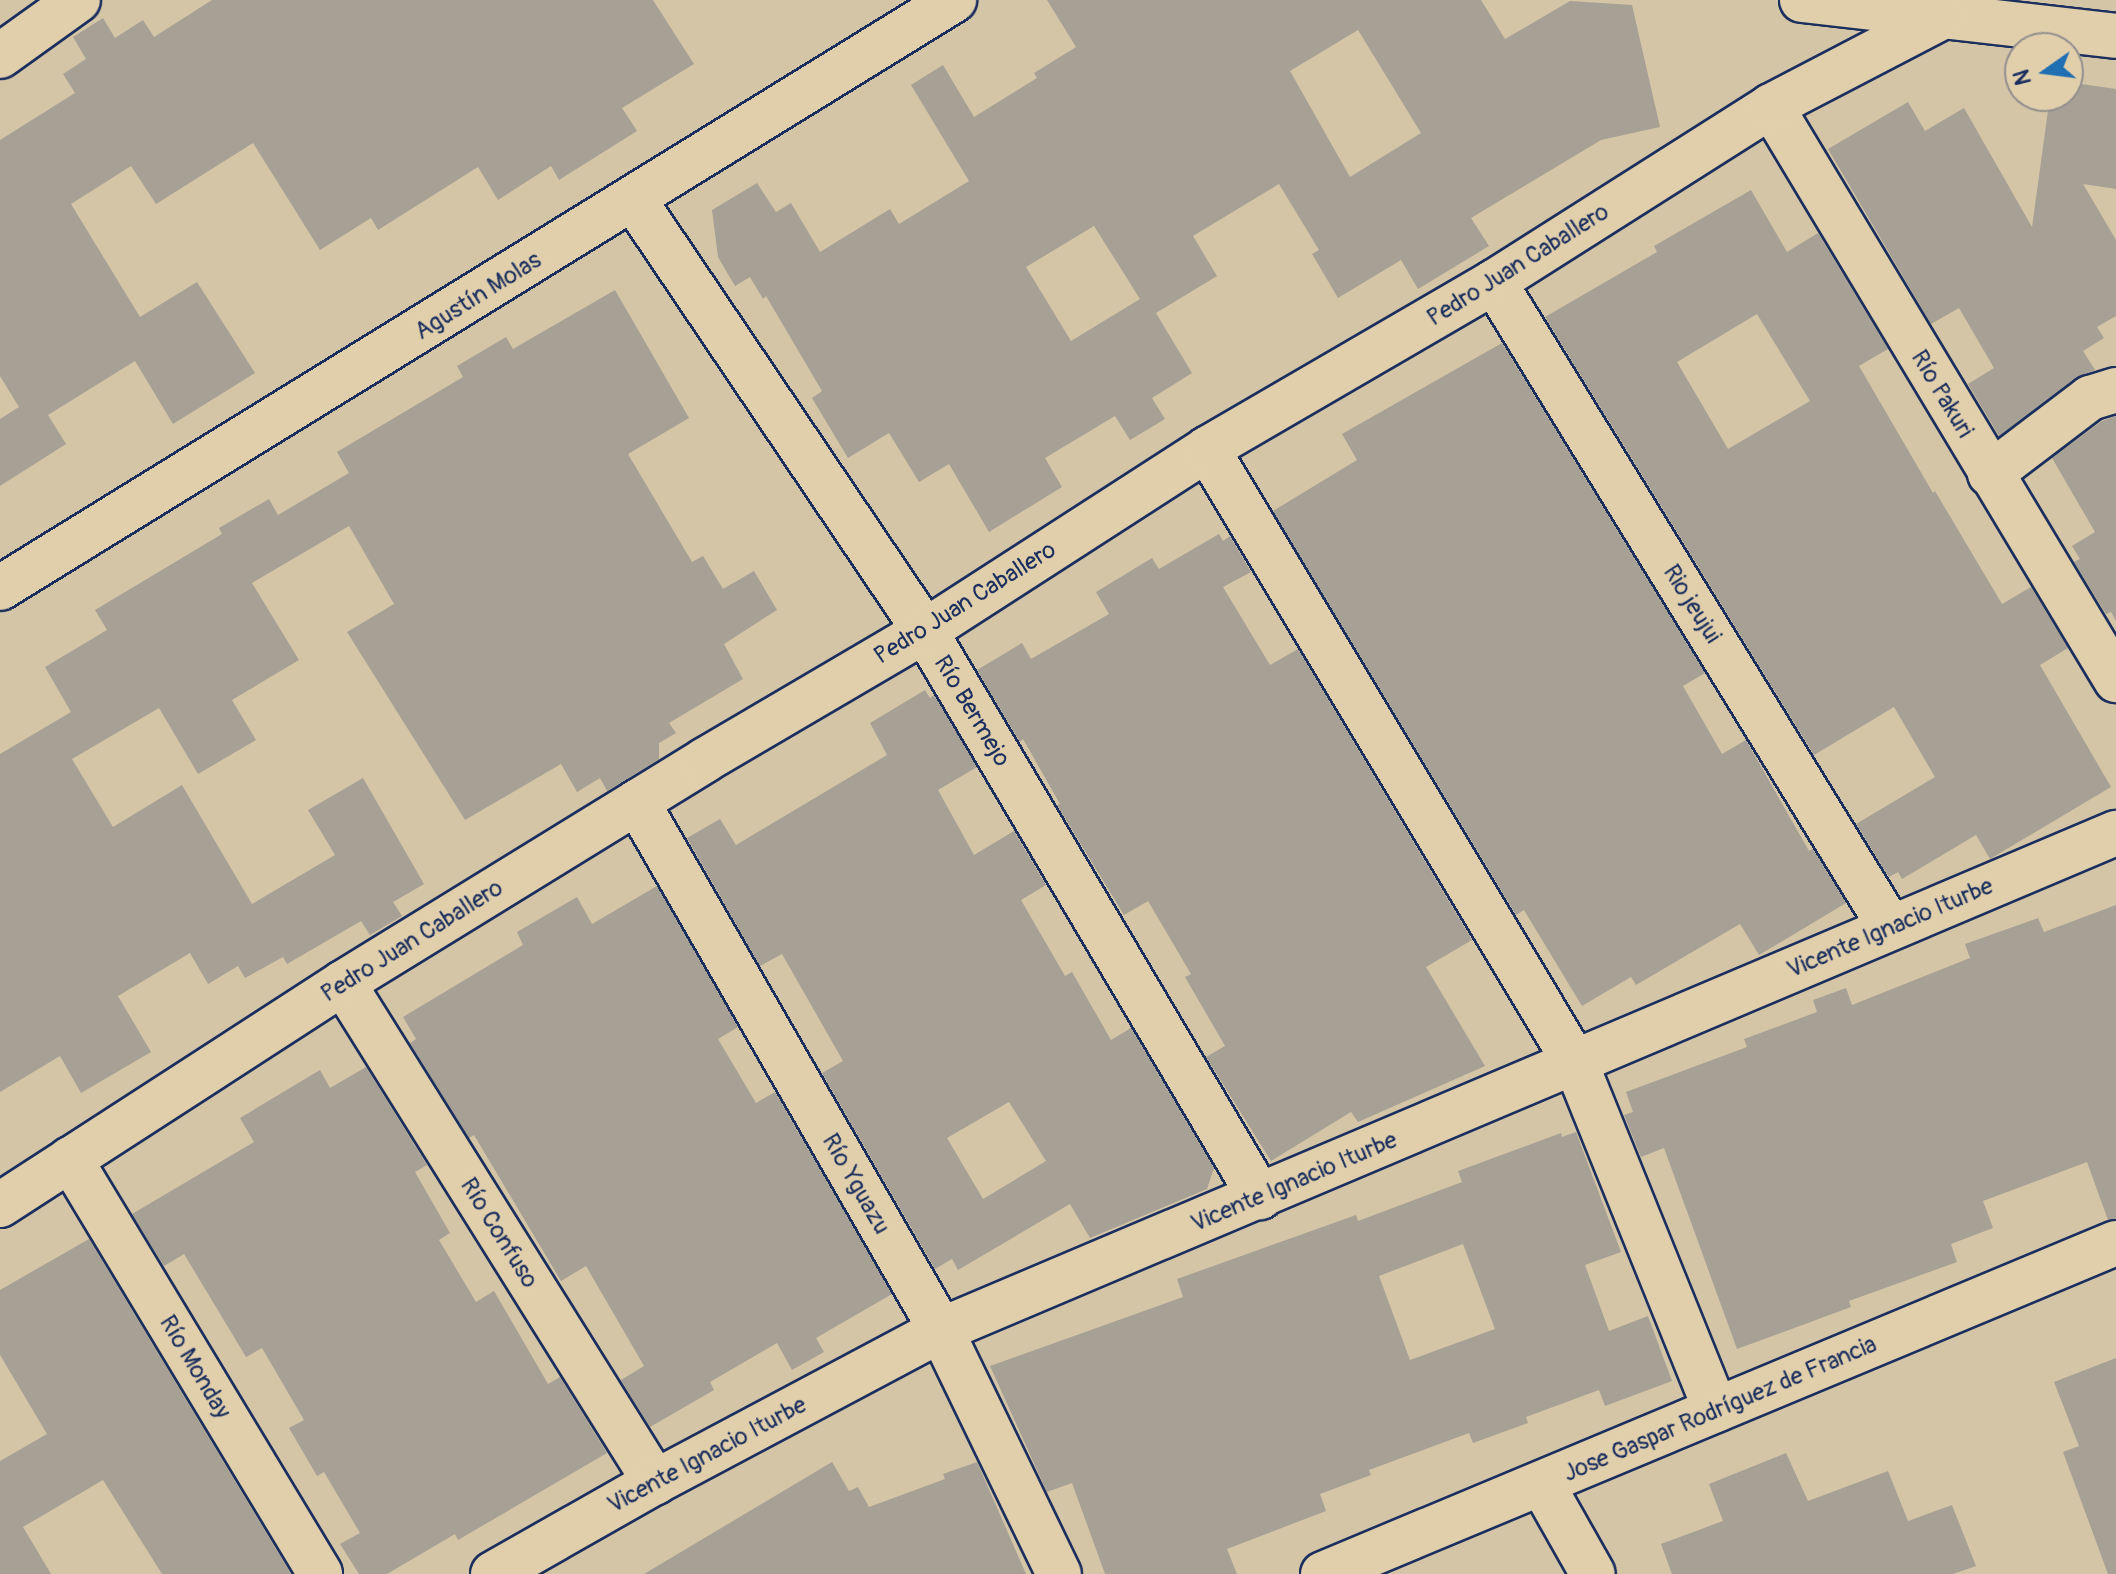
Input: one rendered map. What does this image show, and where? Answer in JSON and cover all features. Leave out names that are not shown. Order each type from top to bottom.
[{"type":"street","points":[[0,56],[78,0]]},
{"type":"street","name":"Agustín Molas","points":[[0,588],[954,0]]},
{"type":"street","points":[[1802,0],[1864,4],[1940,18],[2116,36]]},
{"type":"street","name":"Pedro Juan Caballero","points":[[0,1205],[343,983],[637,802],[925,631],[1207,449],[1494,282],[1771,106],[1940,18]]},
{"type":"street","name":"Río Pakuri","points":[[1771,106],[2116,680]]},
{"type":"street","name":"Río Bermejo","points":[[634,200],[925,631],[1260,1197]]},
{"type":"street","name":"Rio jeujui","points":[[1494,282],[1890,927]]},
{"type":"street","points":[[1990,474],[2090,398],[2116,390]]},
{"type":"street","points":[[1207,449],[1576,1064],[1716,1410]]},
{"type":"street","name":"Río Yguazu","points":[[637,802],[941,1330],[1059,1574]]},
{"type":"street","name":"Vicente Ignacio Iturbe","points":[[493,1574],[655,1482],[941,1330],[2116,833]]},
{"type":"street","name":"Río Confuso","points":[[343,983],[655,1482]]},
{"type":"street","name":"Río Monday","points":[[70,1159],[320,1574]]},
{"type":"street","name":"Jose Gaspar Rodríguez de Francia","points":[[1323,1574],[2116,1243]]},
{"type":"street","points":[[1542,1484],[1593,1574]]},
{"type":"building","points":[[212,0],[653,0],[694,64],[622,108],[637,131],[559,180],[551,166],[498,200],[478,167],[378,230],[371,218],[320,250],[253,143],[156,204],[131,166],[71,204],[140,317],[197,282],[255,373],[173,424],[135,361],[48,415],[66,444],[0,486],[0,419],[19,407],[0,376],[0,140],[75,93],[63,74],[86,59],[73,37],[103,18],[115,38],[143,20],[154,37]]},
{"type":"building","points":[[1047,0],[1481,0],[1505,39],[1570,1],[1632,5],[1660,127],[1601,140],[1471,218],[1489,246],[1418,289],[1401,260],[1338,298],[1312,254],[1319,250],[1279,184],[1193,236],[1217,276],[1156,313],[1192,373],[1152,398],[1165,419],[1130,440],[1115,416],[1045,458],[1062,487],[989,532],[949,464],[919,482],[889,433],[848,458],[812,398],[822,391],[766,296],[763,299],[750,277],[735,286],[718,257],[712,210],[757,183],[776,212],[791,203],[820,252],[890,209],[899,224],[969,181],[911,85],[943,65],[974,117],[1037,78],[1034,73],[1076,47]],"holes":[[[1358,30],[1421,133],[1350,177],[1290,71]],[[1094,226],[1140,299],[1071,341],[1026,267]]]},
{"type":"building","points":[[2084,84],[2116,89],[2116,189],[2083,184],[2116,240],[2116,316],[2097,327],[2104,338],[2083,351],[2095,370],[2075,378],[1999,436],[1968,384],[1994,368],[1959,308],[1931,324],[1828,149],[1908,102],[1925,131],[1964,108],[2032,227],[2048,112],[2084,112]]},
{"type":"building","points":[[1751,190],[1787,252],[1818,233],[1888,349],[1859,366],[1933,493],[1935,491],[2002,604],[2031,587],[2068,648],[2040,665],[2111,787],[1990,859],[1976,835],[1902,879],[1898,872],[1889,877],[1856,824],[1935,777],[1894,707],[1814,755],[1545,317],[1657,252],[1654,246]],"holes":[[[1757,314],[1810,401],[1728,449],[1677,362]]]},
{"type":"building","points":[[615,290],[689,418],[628,454],[692,562],[703,556],[723,589],[754,571],[777,610],[724,644],[743,679],[669,723],[676,733],[659,743],[659,759],[607,791],[600,778],[577,792],[561,764],[465,820],[347,632],[394,604],[349,526],[252,583],[299,660],[232,700],[256,740],[198,774],[159,708],[72,759],[113,827],[182,785],[252,904],[335,855],[308,810],[363,778],[424,884],[393,902],[402,916],[370,935],[361,921],[287,964],[283,957],[245,978],[238,966],[208,984],[190,953],[118,996],[151,1052],[81,1093],[60,1056],[0,1092],[0,754],[71,712],[45,667],[107,630],[95,610],[222,534],[219,528],[269,499],[278,515],[349,473],[337,452],[463,377],[457,366],[506,337],[513,349]]},
{"type":"building","points":[[1502,343],[1705,673],[1683,686],[1722,754],[1746,740],[1809,851],[1813,849],[1846,903],[1759,955],[1740,924],[1636,985],[1631,977],[1582,1006],[1524,910],[1516,915],[1273,511],[1357,460],[1342,434]]},
{"type":"building","points":[[2116,416],[2116,621],[2111,612],[2106,614],[2074,562],[2080,559],[2072,546],[2095,532],[2052,458],[2102,421]]},
{"type":"building","points":[[1219,534],[1223,541],[1230,536],[1251,572],[1223,587],[1270,665],[1298,649],[1472,940],[1426,967],[1485,1066],[1358,1122],[1351,1112],[1271,1161],[1206,1057],[1225,1046],[1185,977],[1191,974],[1148,901],[1124,915],[1057,805],[1060,804],[1023,739],[1020,742],[977,670],[1022,643],[1031,659],[1109,614],[1096,592],[1152,558],[1159,569]]},
{"type":"building","points":[[925,690],[930,698],[934,695],[977,767],[938,790],[974,855],[1014,831],[1046,885],[1021,900],[1065,976],[1072,972],[1111,1040],[1131,1028],[1214,1168],[1207,1189],[1090,1238],[1070,1204],[958,1270],[952,1259],[935,1269],[822,1073],[843,1061],[782,954],[760,966],[687,838],[720,819],[736,845],[887,755],[870,723]],"holes":[[[1009,1102],[1046,1161],[983,1199],[947,1138]]]},
{"type":"building","points":[[657,886],[738,1027],[718,1039],[756,1103],[775,1092],[892,1294],[816,1338],[824,1352],[792,1370],[777,1343],[710,1382],[714,1390],[650,1427],[621,1380],[644,1366],[586,1266],[561,1281],[474,1135],[469,1138],[410,1043],[416,1039],[403,1017],[523,945],[517,932],[577,897],[592,924]]},
{"type":"building","points":[[2116,905],[2116,1219],[2108,1220],[2087,1162],[1983,1201],[1993,1228],[1951,1244],[1957,1262],[1849,1301],[1851,1307],[1737,1349],[1664,1148],[1641,1157],[1624,1115],[1633,1112],[1626,1092],[1747,1047],[1744,1039],[1817,1012],[1813,1000],[1846,988],[1852,1005],[1970,958],[1965,944],[2038,918],[2044,932]]},
{"type":"building","points":[[366,1067],[427,1165],[415,1172],[450,1233],[439,1240],[476,1302],[494,1291],[548,1384],[560,1377],[607,1453],[458,1540],[455,1534],[387,1574],[359,1574],[340,1544],[360,1533],[324,1472],[317,1476],[289,1428],[304,1420],[262,1348],[246,1357],[184,1254],[164,1266],[132,1214],[254,1142],[240,1118],[320,1070],[330,1088]]},
{"type":"building","points":[[1576,1132],[1621,1252],[1585,1265],[1609,1331],[1648,1316],[1672,1381],[1605,1406],[1599,1390],[1526,1417],[1528,1423],[1473,1443],[1469,1433],[1369,1470],[1371,1475],[1320,1494],[1326,1511],[1227,1549],[1237,1574],[1105,1574],[1072,1483],[1047,1492],[990,1366],[1183,1297],[1177,1279],[1356,1215],[1358,1221],[1462,1182],[1458,1171],[1561,1133],[1562,1137]],"holes":[[[1463,1244],[1495,1329],[1410,1360],[1379,1276]]]},
{"type":"building","points":[[89,1239],[291,1574],[162,1574],[103,1480],[23,1527],[51,1574],[0,1574],[0,1461],[47,1434],[0,1355],[0,1290]]},
{"type":"building","points":[[2116,1358],[2116,1574],[2108,1574],[2063,1452],[2079,1446],[2054,1382]]},
{"type":"building","points":[[1786,1453],[1808,1501],[1888,1471],[1908,1521],[1952,1505],[1976,1566],[1953,1574],[1672,1574],[1661,1544],[1723,1521],[1709,1484]]},
{"type":"building","points":[[832,1462],[849,1491],[858,1487],[869,1507],[945,1479],[943,1474],[977,1462],[1026,1574],[644,1574]]}]
